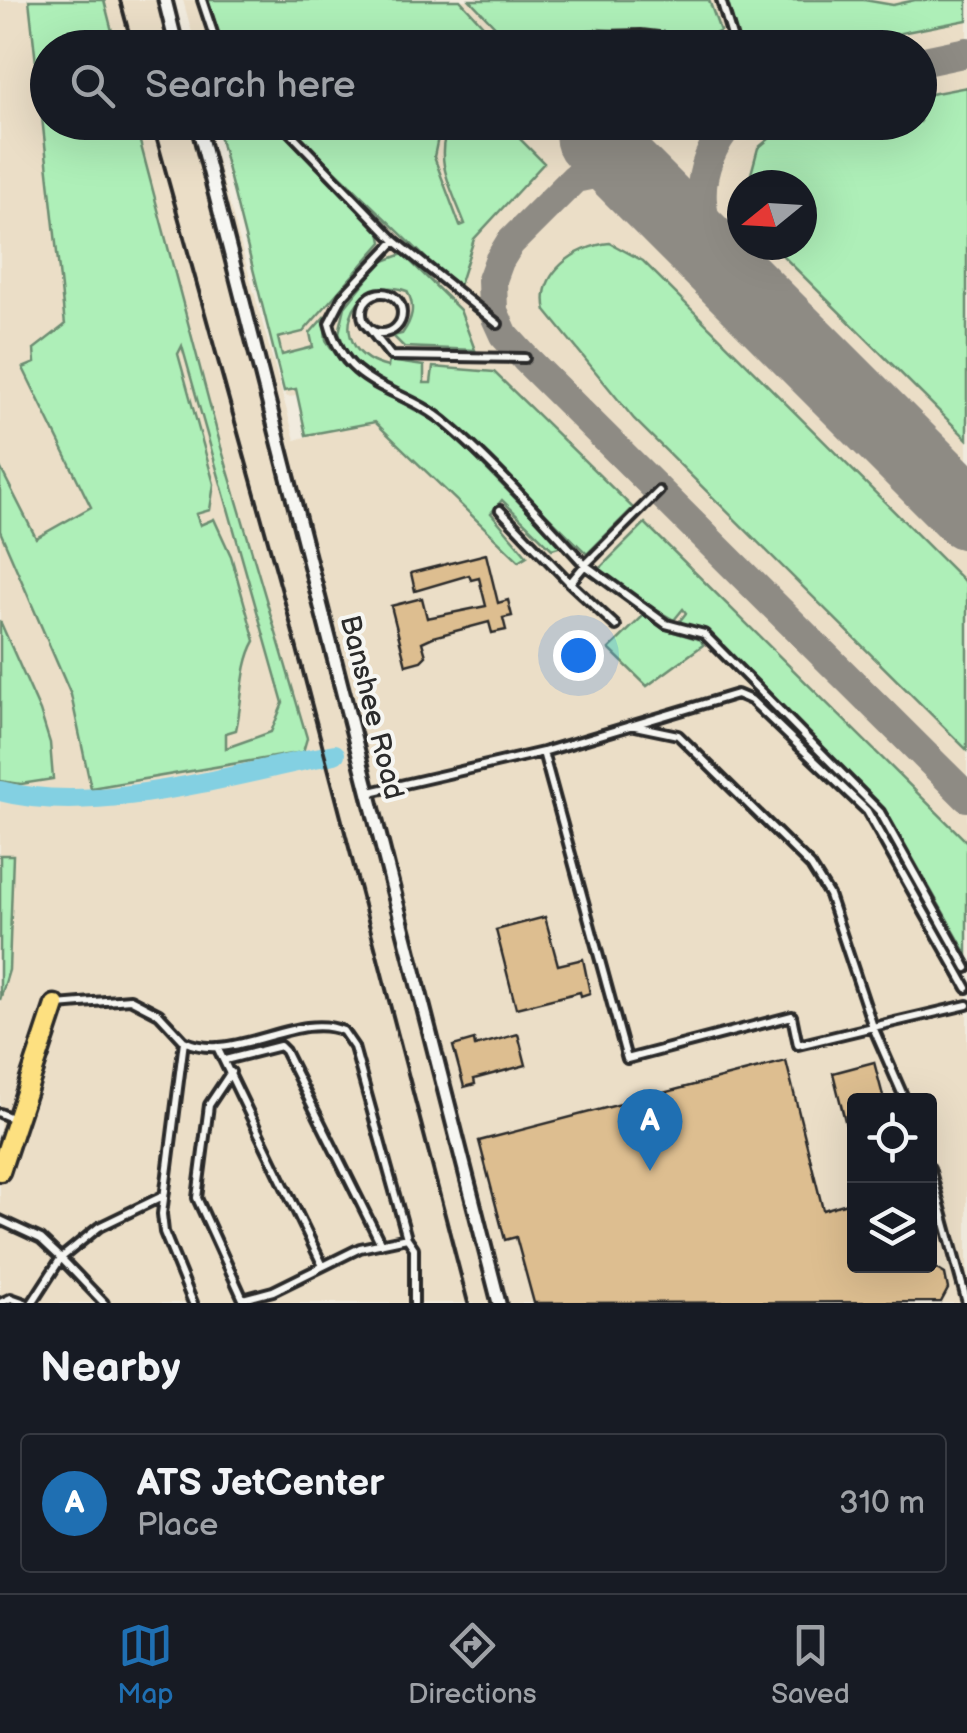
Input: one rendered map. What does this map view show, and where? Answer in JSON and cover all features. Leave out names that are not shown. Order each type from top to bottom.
[{"type":"main road","points":[[0,1171],[9,1117],[56,1005]]},
{"type":"street","points":[[165,0],[172,30]]},
{"type":"street","name":"Banshee Road","points":[[201,140],[499,1303]]},
{"type":"lane","points":[[202,0],[212,30]]},
{"type":"lane","points":[[721,0],[730,30]]},
{"type":"lane","points":[[297,140],[395,241],[498,324]]},
{"type":"lane","points":[[395,241],[343,296],[329,323],[336,352],[367,379],[446,423],[584,565],[666,624],[704,634],[880,812],[967,968]]},
{"type":"lane","points":[[368,326],[385,333],[396,327],[402,316],[395,298],[377,294],[366,302],[362,314],[368,326],[390,356],[525,358]]},
{"type":"lane","points":[[570,582],[659,491]]},
{"type":"lane","points":[[500,510],[616,626]]},
{"type":"lane","points":[[368,793],[543,752],[738,694],[751,700],[867,811],[967,988]]},
{"type":"lane","points":[[628,725],[678,736],[810,866],[830,895],[873,1027],[902,1093]]},
{"type":"lane","points":[[543,752],[627,1060],[792,1016],[798,1045],[967,1005]]},
{"type":"lane","points":[[56,1005],[130,999],[160,1014],[184,1041],[217,1047],[326,1026],[338,1028],[348,1036],[406,1238],[414,1248],[414,1303]]},
{"type":"lane","points":[[184,1041],[163,1196],[164,1232],[193,1303]]},
{"type":"lane","points":[[225,1060],[280,1046],[286,1051],[381,1244]]},
{"type":"lane","points":[[217,1047],[323,1266]]},
{"type":"lane","points":[[231,1072],[208,1105],[197,1198],[243,1300],[274,1291],[360,1248],[406,1238]]},
{"type":"lane","points":[[934,1183],[966,1303]]},
{"type":"lane","points":[[0,1303],[11,1298],[29,1303],[61,1258],[99,1227],[163,1196]]},
{"type":"lane","points":[[0,1220],[42,1239],[104,1303]]},
{"type":"shaded area","points":[[0,0],[173,0],[181,30],[30,30],[30,140],[212,140],[295,440],[308,436],[298,396],[286,397],[219,140],[937,140],[937,30],[191,30],[183,0],[967,0],[967,1303],[0,1303]]},
{"type":"green space","points":[[29,0],[104,0],[112,30],[32,30]]},
{"type":"green space","points":[[208,0],[460,0],[487,30],[218,30]]},
{"type":"green space","points":[[470,0],[709,0],[720,30],[599,29],[498,30]]},
{"type":"green space","points":[[725,0],[864,0],[893,5],[915,0],[967,0],[967,20],[916,30],[735,30]]},
{"type":"green space","points":[[967,87],[967,439],[787,260],[817,260],[817,170],[752,170],[758,148],[768,140],[937,140],[937,93]]},
{"type":"green space","points":[[45,140],[140,140],[221,447],[307,738],[303,752],[91,788],[71,695],[0,531],[0,467],[36,538],[91,507],[23,368],[35,363],[34,349],[65,325]],"holes":[[[182,346],[283,703],[271,732],[226,748],[226,733],[236,730],[245,672],[255,641],[231,556],[214,519],[200,525],[196,514],[210,510],[214,484],[178,354]]]},
{"type":"green space","points":[[220,140],[290,140],[380,232],[382,242],[303,332],[278,338],[282,355],[313,347],[310,333],[324,317],[326,340],[342,364],[361,380],[445,427],[562,546],[552,549],[502,500],[491,513],[527,556],[519,561],[375,422],[306,435],[296,389],[284,391]]},
{"type":"green space","points":[[304,140],[438,140],[434,157],[460,226],[465,224],[443,162],[444,140],[521,140],[544,163],[474,239],[458,289]]},
{"type":"green space","points":[[610,243],[643,261],[967,584],[967,750],[634,419],[546,311],[547,285],[562,264],[584,250]]},
{"type":"green space","points":[[403,254],[460,310],[475,350],[404,347],[393,336],[405,329],[412,313],[411,302],[407,291],[387,288],[370,292],[358,302],[351,316],[355,346],[367,359],[388,367],[389,361],[424,366],[424,383],[431,383],[433,367],[494,372],[633,508],[587,554],[448,418],[375,377],[348,356],[339,333],[345,307],[381,262]]},
{"type":"green space","points":[[645,523],[967,842],[967,954],[889,816],[707,631],[679,622],[686,613],[683,609],[674,620],[627,593],[599,569]]},
{"type":"green space","points":[[644,615],[664,629],[701,640],[703,645],[647,686],[609,649]]},
{"type":"green space","points":[[0,621],[40,711],[50,743],[53,779],[21,784],[0,781]]},
{"type":"green space","points":[[0,855],[13,855],[9,970],[0,1000]]},
{"type":"building","points":[[486,554],[498,603],[508,600],[512,616],[503,618],[506,630],[492,633],[489,622],[433,637],[422,642],[426,656],[406,665],[391,606],[422,598],[427,618],[486,606],[479,578],[471,580],[469,575],[415,591],[411,573]]},
{"type":"building","points":[[545,917],[558,965],[583,959],[590,993],[516,1008],[496,930]]},
{"type":"building","points":[[518,1034],[526,1065],[474,1079],[475,1084],[464,1087],[453,1046],[474,1040],[475,1046]]},
{"type":"building","points":[[786,1061],[823,1210],[847,1203],[847,1273],[937,1273],[937,1269],[945,1274],[948,1289],[941,1302],[534,1303],[516,1237],[505,1240],[479,1141]]},
{"type":"building","points":[[874,1062],[882,1093],[847,1093],[847,1129],[833,1073]]},
{"type":"waterway","points":[[0,791],[38,798],[123,796],[335,754]]},
{"type":"taxiway","points":[[937,58],[967,52]]},
{"type":"taxiway","points":[[718,140],[703,180],[702,200],[711,239],[732,279]]},
{"type":"taxiway","points":[[635,180],[599,173],[575,178],[510,243],[492,280],[493,311],[504,335],[967,797]]},
{"type":"runway","points":[[595,140],[967,512]]},
{"type":"railway","points":[[120,0],[128,30]]},
{"type":"railway","points":[[157,140],[284,599],[468,1303]]},
{"type":"place","name":"ATS JetCenter","points":[[650,1171]]}]
